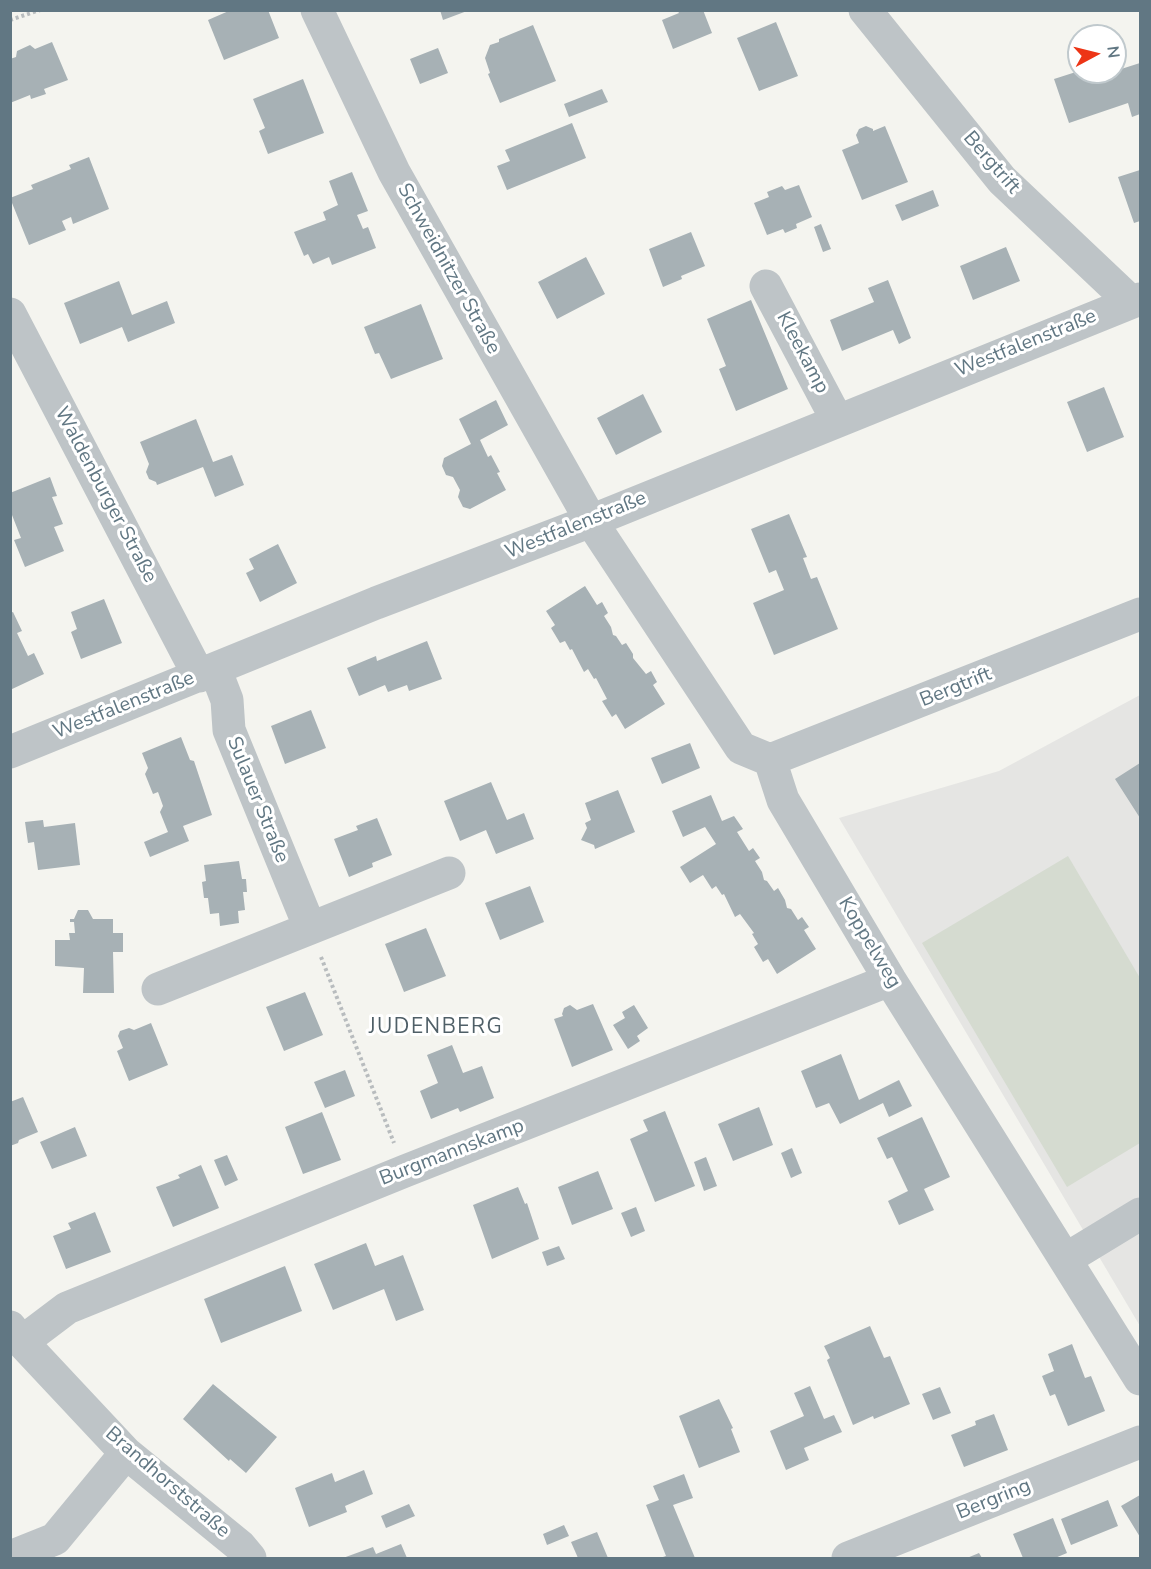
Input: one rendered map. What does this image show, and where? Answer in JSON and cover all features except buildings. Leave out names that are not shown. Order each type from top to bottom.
[{"type":"street","name":"Schweidnitzer Straße","points":[[317,10],[394,172],[591,521]]},
{"type":"street","name":"Bergtrift","points":[[865,10],[1002,180],[1136,300]]},
{"type":"street","name":"Kleekamp","points":[[766,286],[837,420]]},
{"type":"street","name":"Westfalenstraße","points":[[10,752],[376,603],[591,521],[1136,300]]},
{"type":"street","name":"Waldenburger Straße","points":[[10,314],[207,673]]},
{"type":"street","points":[[591,521],[741,748],[770,760]]},
{"type":"street","name":"Bergtrift","points":[[770,760],[1140,614]]},
{"type":"street","name":"Sulauer Straße","points":[[207,673],[227,700],[229,730],[310,928]]},
{"type":"street","name":"Koppelweg","points":[[770,760],[783,800],[890,980],[1140,1379]]},
{"type":"street","points":[[158,989],[449,873]]},
{"type":"street","name":"Burgmannskamp","points":[[16,1335],[67,1308],[405,1171],[890,980]]},
{"type":"street","points":[[1066,1259],[1140,1214]]},
{"type":"street","name":"Brandhorststraße","points":[[16,1335],[126,1453],[240,1546],[250,1558]]},
{"type":"street","name":"Bergring","points":[[848,1558],[1140,1442]]},
{"type":"street","points":[[10,1557],[55,1539],[126,1453]]},
{"type":"path","points":[[10,20],[40,10]]},
{"type":"path","points":[[310,928],[405,1171]]},
{"type":"shaded area","points":[[1140,695],[1140,1326],[839,818],[999,771]]},
{"type":"shaded area","points":[[1068,856],[1140,978],[1140,1143],[1067,1187],[922,943]]},
{"type":"district","name":"JUDENBERG","points":[[436,1028]]}]
